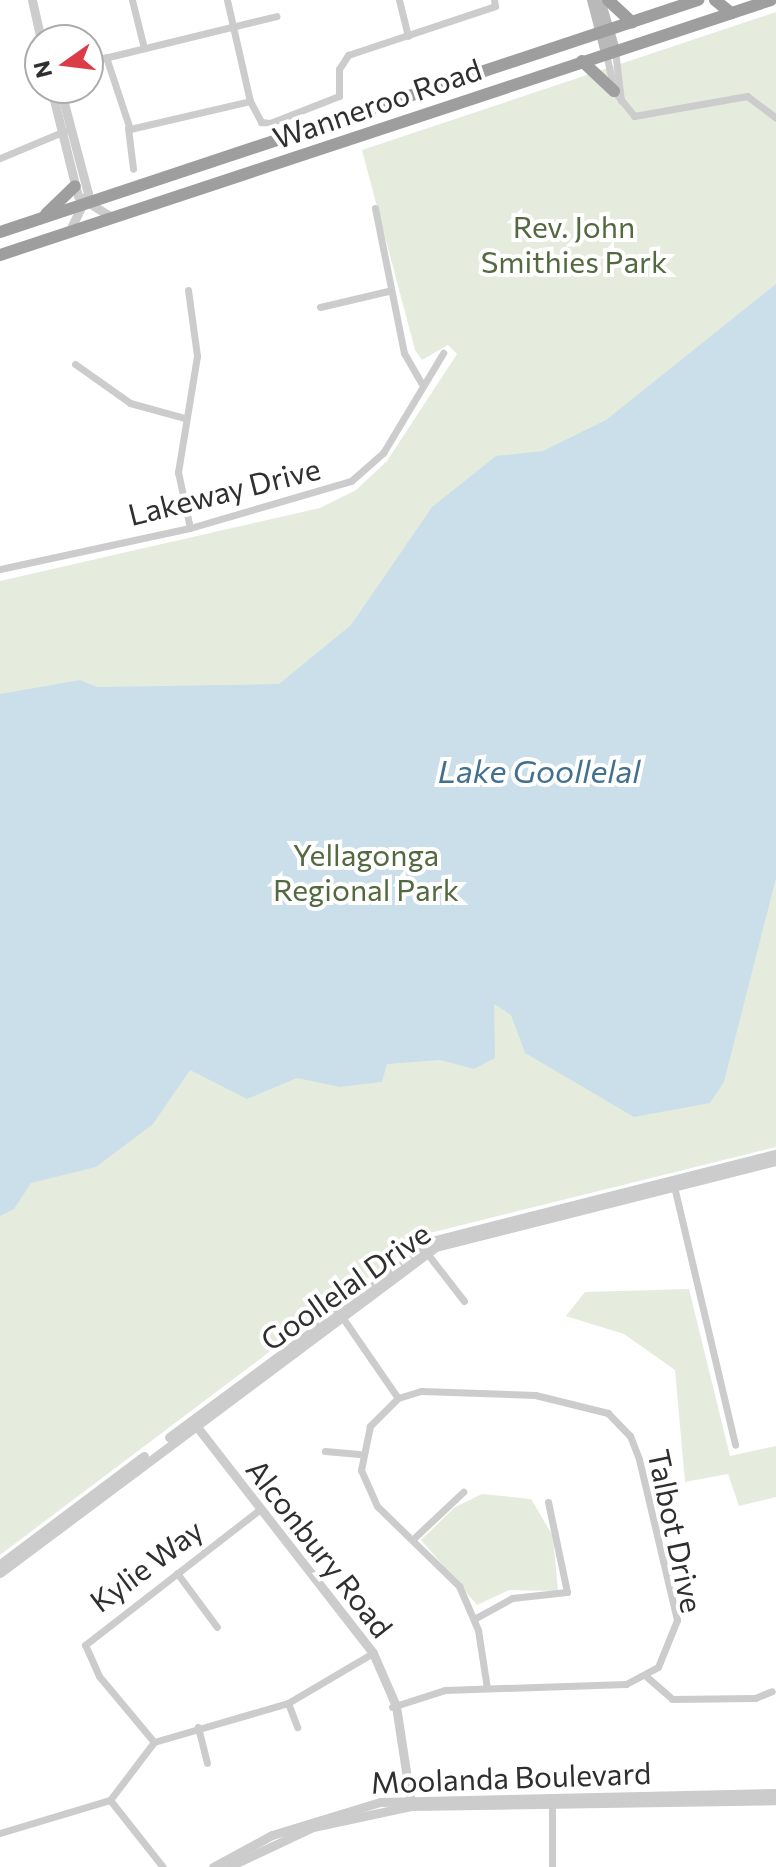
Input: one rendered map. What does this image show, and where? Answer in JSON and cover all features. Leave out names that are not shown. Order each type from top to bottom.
[{"type":"highway","points":[[608,0],[632,22]]},
{"type":"highway","name":"Wanneroo Road","points":[[0,232],[698,0]]},
{"type":"highway","points":[[715,0],[731,13]]},
{"type":"highway","name":"Wanneroo Road","points":[[0,255],[771,0]]},
{"type":"highway","points":[[582,61],[618,96]]},
{"type":"highway","points":[[40,219],[75,186]]},
{"type":"main road","points":[[592,0],[610,52]]},
{"type":"main road","points":[[600,0],[604,32]]},
{"type":"street","points":[[32,0],[37,24]]},
{"type":"street","points":[[132,0],[144,48]]},
{"type":"street","points":[[227,0],[250,101],[261,122],[270,123],[330,103],[339,96],[341,60],[495,6],[494,0]]},
{"type":"street","points":[[399,0],[408,36]]},
{"type":"street","points":[[133,169],[128,128],[106,57],[276,16]]},
{"type":"street","points":[[610,52],[618,96]]},
{"type":"street","points":[[610,52],[618,96],[641,117],[747,96],[776,118]]},
{"type":"street","points":[[128,128],[250,101]]},
{"type":"street","points":[[57,104],[85,204],[69,232]]},
{"type":"street","points":[[62,104],[75,186],[85,204],[113,218]]},
{"type":"street","points":[[0,158],[66,131]]},
{"type":"street","points":[[375,208],[388,291],[404,353],[421,382]]},
{"type":"street","points":[[188,290],[197,356],[178,472],[190,528]]},
{"type":"street","points":[[320,307],[388,291]]},
{"type":"street","name":"Lakeway Drive","points":[[0,569],[190,528],[351,481],[383,453],[421,382],[443,353]]},
{"type":"street","points":[[75,364],[130,403],[185,418]]},
{"type":"street","name":"Goollelal Drive","points":[[0,1573],[425,1249],[776,1154]]},
{"type":"street","name":"Goollelal Drive","points":[[672,1183],[776,1161]]},
{"type":"street","points":[[672,1183],[735,1445]]},
{"type":"street","points":[[425,1249],[464,1301]]},
{"type":"street","points":[[338,1313],[398,1398],[370,1426],[359,1454],[370,1496],[459,1586],[474,1619],[487,1688]]},
{"type":"street","name":"Talbot Drive","points":[[398,1398],[421,1391],[535,1395],[596,1407],[620,1424],[639,1459],[677,1620],[670,1647],[647,1677]]},
{"type":"street","name":"Goollelal Drive","points":[[0,1564],[191,1425]]},
{"type":"street","name":"Alconbury Road","points":[[191,1425],[371,1654],[394,1706],[408,1803]]},
{"type":"street","points":[[325,1451],[359,1454]]},
{"type":"street","points":[[413,1539],[463,1492]]},
{"type":"street","points":[[474,1619],[512,1598],[567,1592],[548,1502]]},
{"type":"street","name":"Kylie Way","points":[[154,1742],[99,1676],[85,1645],[256,1511]]},
{"type":"street","points":[[177,1573],[217,1627]]},
{"type":"street","points":[[0,1833],[110,1800],[154,1742],[288,1703],[371,1654]]},
{"type":"street","points":[[394,1706],[445,1690],[608,1687],[647,1677],[672,1699],[755,1698],[772,1691]]},
{"type":"street","points":[[288,1703],[297,1727]]},
{"type":"street","points":[[198,1727],[207,1763]]},
{"type":"street","name":"Moolanda Boulevard","points":[[213,1867],[229,1864],[323,1817],[408,1803],[776,1793]]},
{"type":"street","points":[[552,1799],[552,1867]]},
{"type":"street","name":"Moolanda Boulevard","points":[[552,1799],[776,1800]]},
{"type":"street","points":[[110,1800],[163,1867]]},
{"type":"green space","name":"Yellagonga Regional Park","points":[[776,12],[776,1147],[426,1234],[0,1555],[0,581],[320,508],[356,490],[387,461],[457,354],[448,345],[422,360],[415,350],[362,150]]},
{"type":"green space","points":[[689,1289],[730,1456],[776,1446],[776,1497],[739,1506],[728,1474],[685,1482],[675,1370],[624,1334],[566,1316],[585,1292]]},
{"type":"green space","points":[[482,1494],[531,1499],[553,1536],[558,1591],[509,1590],[477,1605],[421,1540],[455,1507]]},
{"type":"water","name":"Lake Goollelal","points":[[776,284],[776,878],[724,1082],[710,1103],[634,1117],[525,1053],[511,1015],[494,1004],[495,1058],[474,1069],[440,1060],[387,1064],[382,1082],[340,1087],[297,1078],[247,1099],[190,1070],[153,1124],[96,1167],[31,1183],[14,1209],[0,1216],[0,694],[80,680],[97,687],[279,684],[351,625],[432,507],[496,456],[543,451],[606,420]]},
{"type":"park label","name":"Rev. John Smithies Park","points":[[574,243]]}]
